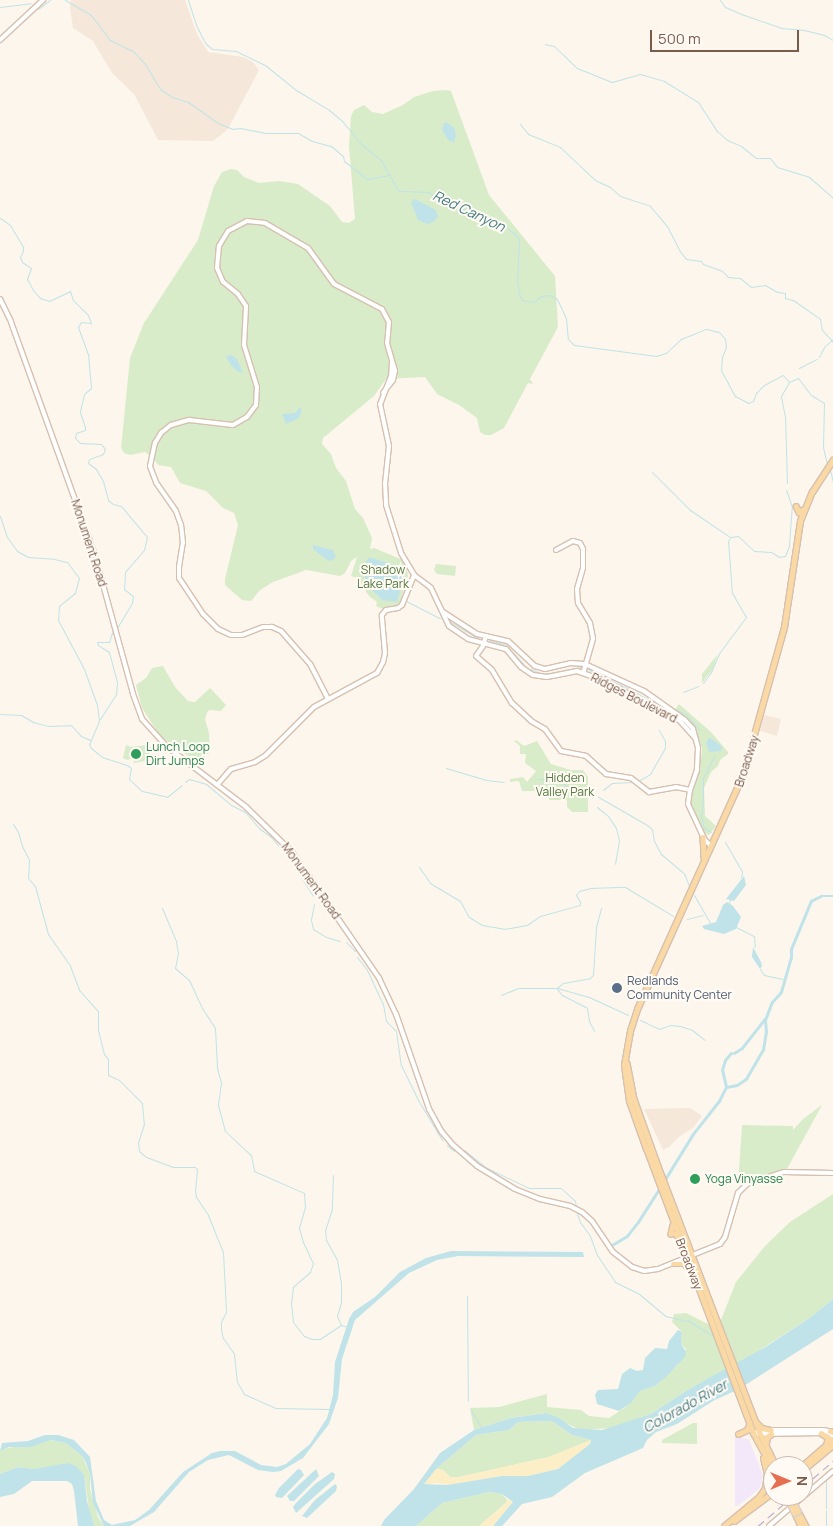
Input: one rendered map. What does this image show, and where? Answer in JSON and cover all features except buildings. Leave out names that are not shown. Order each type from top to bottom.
[{"type":"main road","name":"Broadway","points":[[765,1456],[753,1433],[681,1242],[677,1235],[670,1234],[673,1228],[669,1211],[634,1118],[625,1086],[626,1052],[638,1008],[746,768],[776,661],[788,610],[797,536],[804,508],[833,460]]},
{"type":"main road","points":[[796,506],[799,512],[804,508]]},
{"type":"main road","points":[[702,865],[705,851],[703,837],[711,840],[717,834]]},
{"type":"main road","name":"Broadway","points":[[626,1052],[628,1075],[633,1097],[751,1411],[770,1454]]},
{"type":"main road","points":[[633,1097],[631,1104],[634,1118]]},
{"type":"main road","points":[[669,1211],[680,1232],[684,1234]]},
{"type":"main road","points":[[673,1264],[686,1265],[695,1280]]},
{"type":"main road","points":[[751,1411],[760,1426],[771,1432],[766,1440],[770,1454]]},
{"type":"main road","points":[[738,1434],[748,1428],[745,1412]]},
{"type":"main road","points":[[821,1433],[828,1436],[826,1445]]},
{"type":"main road","points":[[813,1456],[826,1445],[832,1434]]},
{"type":"main road","points":[[725,1526],[758,1496],[766,1485],[767,1471],[757,1442]]},
{"type":"main road","points":[[813,1462],[833,1445]]},
{"type":"main road","points":[[725,1526],[763,1500]]},
{"type":"main road","points":[[732,1526],[763,1501]]},
{"type":"main road","points":[[792,1506],[806,1526]]},
{"type":"main road","points":[[794,1506],[801,1526]]},
{"type":"street","points":[[0,40],[44,0]]},
{"type":"street","points":[[217,785],[231,769],[255,762],[266,755],[314,707],[371,678],[380,668],[385,653],[381,617],[383,613],[400,606],[414,575],[401,553],[386,505],[385,483],[389,449],[380,407],[383,393],[394,378],[395,366],[387,344],[389,322],[380,307],[334,284],[325,274],[314,253],[304,245],[261,222],[242,222],[230,230],[222,240],[217,250],[216,263],[222,282],[240,296],[246,306],[243,343],[258,389],[255,407],[244,419],[232,424],[189,420],[173,424],[159,436],[151,452],[150,463],[153,476],[176,511],[182,529],[183,543],[178,567],[179,578],[203,614],[218,629],[231,635],[242,636],[264,627],[272,627],[281,631],[310,664],[328,699]]},
{"type":"street","name":"Monument Road","points":[[0,299],[11,322],[94,552],[138,710],[148,727],[162,744],[246,807],[283,842],[374,969],[392,1004],[429,1109],[447,1139],[469,1160],[509,1186],[532,1197],[578,1210],[592,1222],[613,1252],[632,1267],[651,1271],[693,1256],[717,1246],[723,1241],[738,1193],[750,1182],[780,1173],[833,1173]]},
{"type":"street","points":[[556,550],[573,542],[578,542],[583,548],[583,568],[577,589],[578,603],[590,623],[593,639],[583,671]]},
{"type":"street","name":"Ridges Boulevard","points":[[414,575],[431,588],[446,622],[455,631],[468,638],[506,649],[521,667],[533,675],[547,677],[583,671],[675,717],[687,726],[696,739]]},
{"type":"street","points":[[408,586],[413,580],[423,580]]},
{"type":"street","name":"Ridges Boulevard","points":[[441,610],[466,628],[486,636],[508,641],[530,663],[542,668],[570,663],[584,664],[635,686],[688,722],[696,739]]},
{"type":"street","points":[[486,636],[485,644],[476,656],[492,670],[512,703],[531,721],[545,729],[562,752],[586,756],[606,774],[632,778],[650,792],[676,788],[690,790]]},
{"type":"street","points":[[696,739],[696,770],[690,790],[689,806],[703,837],[711,846]]},
{"type":"street","points":[[771,1432],[832,1434]]},
{"type":"street","points":[[753,1433],[832,1434]]},
{"type":"street","points":[[769,1526],[833,1471]]},
{"type":"shaded area","points":[[71,0],[185,0],[197,34],[208,52],[243,57],[253,62],[259,70],[228,129],[213,141],[158,140],[134,94],[112,73],[93,41],[73,28]]},
{"type":"shaded area","points":[[764,715],[781,719],[777,736],[760,731]]},
{"type":"shaded area","points":[[690,1108],[702,1116],[693,1128],[663,1150],[644,1109]]},
{"type":"shaded area","points":[[735,1437],[749,1439],[763,1476],[760,1488],[738,1506],[735,1506]]},
{"type":"green space","name":"Shadow Lake Park","points":[[433,91],[451,91],[489,195],[555,276],[558,327],[530,379],[533,384],[528,383],[504,428],[491,435],[485,435],[480,432],[477,418],[459,405],[437,394],[425,377],[386,379],[374,396],[323,438],[322,444],[331,454],[336,468],[346,481],[355,509],[363,518],[372,538],[370,549],[374,548],[403,560],[408,576],[399,605],[383,609],[376,606],[377,602],[369,596],[357,578],[351,576],[357,557],[351,561],[345,573],[340,576],[306,570],[273,582],[260,590],[251,601],[242,600],[225,585],[238,525],[234,513],[223,508],[206,491],[180,483],[171,467],[158,465],[145,452],[130,455],[124,453],[121,448],[130,358],[144,323],[198,240],[214,186],[222,172],[231,169],[237,170],[244,177],[259,183],[279,181],[298,184],[330,206],[342,222],[349,223],[355,219],[349,146],[351,116],[354,110],[364,105],[372,112],[383,114],[403,105],[414,97]]},
{"type":"green space","points":[[436,564],[456,566],[455,576],[437,574],[434,570]]},
{"type":"green space","points":[[718,654],[713,669],[702,683],[702,674]]},
{"type":"green space","points":[[163,666],[175,687],[188,701],[195,702],[210,688],[226,705],[221,711],[209,710],[207,713],[205,719],[209,733],[210,752],[197,762],[160,736],[142,708],[136,685],[146,678],[152,668]]},
{"type":"green space","points":[[679,704],[711,732],[728,752],[711,772],[704,788],[705,816],[716,826],[709,835],[704,833],[690,804],[702,748],[691,724],[675,710]]},
{"type":"green space","name":"Hidden Valley Park","points":[[516,740],[524,746],[537,741],[551,764],[571,770],[583,770],[588,777],[588,812],[572,812],[567,807],[567,800],[549,800],[549,791],[522,791],[519,781],[510,782],[510,779],[523,777],[527,782],[536,771],[525,763],[526,754],[520,754],[520,746],[514,741]]},
{"type":"green space","name":"Lunch Loop Dirt Jumps","points":[[126,745],[131,747],[146,745],[153,748],[144,761],[134,763],[133,758],[127,760],[123,758]]},
{"type":"green space","points":[[822,1105],[787,1169],[752,1179],[738,1186],[742,1125],[793,1126],[793,1130],[803,1119]]},
{"type":"green space","points":[[833,1194],[833,1299],[811,1317],[741,1362],[689,1389],[651,1414],[612,1428],[580,1430],[545,1413],[511,1418],[474,1430],[470,1408],[499,1407],[547,1394],[547,1407],[581,1410],[589,1416],[609,1418],[626,1407],[640,1391],[655,1386],[678,1365],[686,1349],[681,1343],[682,1332],[672,1322],[674,1314],[686,1313],[710,1325],[721,1320],[736,1282],[765,1246],[790,1222]]},
{"type":"green space","points":[[552,1421],[572,1435],[591,1440],[549,1457],[459,1477],[450,1477],[443,1470],[436,1469],[476,1435],[509,1430],[518,1422]]},
{"type":"green space","points":[[693,1423],[697,1423],[697,1444],[662,1443],[662,1440]]},
{"type":"green space","points":[[50,1440],[66,1443],[82,1456],[90,1474],[90,1489],[98,1517],[104,1526],[94,1526],[90,1516],[84,1475],[18,1467],[0,1474],[0,1451]]},
{"type":"green space","points":[[489,1492],[502,1494],[508,1501],[479,1526],[416,1526],[442,1503]]},
{"type":"sand","points":[[591,1440],[590,1444],[558,1469],[528,1476],[502,1476],[447,1485],[436,1483],[423,1485],[436,1469],[443,1470],[450,1477],[459,1477],[549,1457]]},
{"type":"sand","points":[[507,1499],[513,1502],[493,1526],[479,1526],[506,1503]]},
{"type":"water","points":[[444,123],[448,123],[454,128],[456,136],[454,142],[449,141],[442,130]]},
{"type":"water","points":[[415,199],[436,210],[438,216],[435,221],[427,224],[418,220],[411,202]]},
{"type":"water","points":[[231,355],[237,359],[243,373],[237,371],[230,364],[226,356]]},
{"type":"water","points":[[300,407],[302,410],[299,418],[286,424],[282,414],[295,413]]},
{"type":"water","points":[[313,545],[333,550],[336,557],[331,561],[327,560],[313,549]]},
{"type":"water","points":[[368,558],[389,563],[405,574],[397,602],[382,600],[367,585],[365,579],[366,563]]},
{"type":"water","points":[[709,738],[722,747],[721,751],[709,752],[706,743]]},
{"type":"water","points":[[744,876],[746,885],[734,901],[726,899]]},
{"type":"water","points":[[727,902],[733,906],[741,917],[736,929],[724,934],[704,929],[702,926],[716,922],[723,905]]},
{"type":"water","points":[[753,947],[761,962],[762,966],[760,969],[752,957]]},
{"type":"water","points":[[451,1251],[583,1252],[584,1257],[458,1256],[437,1260],[409,1273],[355,1320],[342,1359],[338,1398],[329,1424],[303,1458],[281,1471],[273,1472],[258,1470],[229,1455],[208,1460],[189,1472],[154,1512],[130,1526],[104,1526],[93,1503],[90,1474],[86,1463],[82,1456],[66,1443],[50,1440],[31,1447],[9,1447],[0,1451],[2,1443],[28,1441],[45,1435],[58,1435],[74,1440],[90,1457],[96,1501],[104,1520],[112,1525],[135,1520],[149,1510],[183,1472],[212,1453],[235,1451],[261,1465],[277,1467],[286,1464],[310,1444],[327,1418],[333,1395],[335,1362],[353,1312],[375,1297],[400,1272],[426,1258]]},
{"type":"water","name":"Colorado River","points":[[833,1299],[833,1329],[739,1389],[713,1401],[677,1424],[656,1432],[647,1440],[643,1448],[585,1473],[552,1497],[522,1504],[502,1526],[493,1526],[513,1502],[502,1494],[489,1492],[442,1503],[416,1526],[381,1526],[384,1520],[414,1489],[440,1453],[474,1430],[511,1418],[546,1413],[559,1418],[573,1428],[602,1430],[651,1414],[689,1389],[767,1346],[811,1317]],"holes":[[[552,1421],[572,1435],[591,1440],[590,1444],[558,1469],[528,1476],[502,1476],[447,1485],[424,1484],[436,1469],[476,1435],[509,1430],[518,1422]]]},
{"type":"water","points":[[678,1330],[682,1332],[681,1343],[686,1352],[685,1357],[666,1377],[655,1386],[640,1391],[631,1403],[619,1411],[597,1404],[595,1395],[598,1390],[618,1389],[622,1374],[630,1368],[637,1371],[643,1370],[645,1358],[655,1348],[667,1349],[669,1341]]},
{"type":"water","points":[[68,1463],[76,1466],[84,1475],[87,1501],[94,1526],[78,1526],[74,1491],[72,1484],[67,1481],[32,1481],[14,1494],[0,1497],[0,1474],[18,1467],[35,1469]]},
{"type":"water","points":[[298,1469],[304,1475],[282,1498],[276,1497],[275,1495],[279,1488]]},
{"type":"water","points":[[316,1469],[319,1476],[294,1501],[290,1501],[287,1496]]},
{"type":"water","points":[[332,1472],[335,1474],[334,1479],[296,1513],[293,1507],[296,1503],[315,1484]]},
{"type":"water","points":[[335,1484],[337,1486],[336,1491],[307,1518],[302,1516],[315,1500]]},
{"type":"waterway","points":[[38,9],[50,0]]},
{"type":"waterway","points":[[65,0],[91,15],[110,40],[133,51],[145,64],[160,89],[172,97],[188,102],[220,124],[233,129],[240,128],[265,133],[298,133],[312,141],[331,146],[343,156],[344,161],[367,179],[390,175]]},
{"type":"waterway","name":"Red Canyon","points":[[188,0],[197,27],[205,43],[212,49],[236,51],[265,65],[296,90],[329,110],[342,121],[361,144],[381,160],[397,189],[401,191],[428,192],[453,206],[476,213],[501,224],[515,234],[519,239],[517,281],[522,300],[534,302],[541,296],[550,295],[557,299],[566,318],[568,339],[574,345],[656,356],[666,353],[681,339],[706,329],[719,332],[725,339],[726,347],[722,357],[721,370],[735,396],[748,403],[753,401],[756,393],[764,385],[783,375],[789,382],[798,378],[811,395],[824,403],[823,447],[827,465]]},
{"type":"waterway","points":[[720,0],[725,7],[744,15],[781,28],[804,30],[824,35],[833,40]]},
{"type":"waterway","points":[[0,7],[31,3]]},
{"type":"waterway","points":[[545,44],[554,46],[577,68],[612,82],[640,74],[664,81],[698,102],[717,131],[727,140],[741,146],[756,158],[770,158],[777,167],[809,177],[833,198]]},
{"type":"waterway","points":[[520,124],[528,134],[560,147],[595,180],[610,187],[620,196],[650,206],[667,226],[679,250],[686,259],[701,261],[703,264],[722,271],[728,277],[740,278],[751,287],[765,285],[777,292],[785,293],[785,298],[793,300],[820,319],[822,330],[833,342]]},
{"type":"waterway","points":[[0,218],[10,225],[23,247],[20,257],[22,262],[31,268],[27,279],[33,290],[40,298],[49,301],[70,291],[73,300],[88,315],[91,323],[81,322],[78,327],[88,354],[91,388],[84,394],[80,412],[85,430],[76,433],[75,438],[80,443],[101,444],[105,449],[103,454],[89,459],[88,463],[96,469],[103,481],[108,500],[113,504],[121,506],[147,537],[144,550],[125,572],[124,589],[133,596],[132,603],[117,628]]},
{"type":"waterway","points":[[819,357],[824,347],[833,339]]},
{"type":"waterway","points":[[799,368],[817,359]]},
{"type":"waterway","points":[[787,483],[785,417],[781,396],[789,382]]},
{"type":"waterway","name":"Red Canyon","points":[[830,470],[833,482]]},
{"type":"waterway","points":[[652,472],[690,510],[730,537]]},
{"type":"waterway","points":[[731,537],[738,536],[754,551],[771,552],[779,557],[785,556],[789,546],[792,507],[786,490]]},
{"type":"waterway","points":[[0,516],[7,537],[17,551],[28,557],[67,562],[79,578],[75,593],[59,606],[58,620],[84,669],[97,705],[99,721],[89,744],[91,748],[102,757],[131,768],[129,779],[142,791],[167,797],[182,785]]},
{"type":"waterway","points":[[703,683],[711,672],[720,652],[746,617],[732,593],[728,541],[731,537]]},
{"type":"waterway","points":[[406,601],[440,618]]},
{"type":"waterway","points":[[449,621],[481,640]]},
{"type":"waterway","points":[[100,719],[116,694],[117,682],[109,652],[98,645],[97,642],[109,642],[113,630]]},
{"type":"waterway","points":[[489,640],[506,645],[524,664]]},
{"type":"waterway","points":[[530,669],[544,674],[580,667]]},
{"type":"waterway","points":[[587,669],[629,689]]},
{"type":"waterway","points":[[683,692],[699,686]]},
{"type":"waterway","points":[[635,692],[663,708]]},
{"type":"waterway","points":[[672,708],[686,714],[700,730]]},
{"type":"waterway","points":[[0,714],[21,715],[33,722],[48,726],[71,725],[81,736],[90,740]]},
{"type":"waterway","points":[[640,780],[650,774],[665,748],[665,741],[659,730]]},
{"type":"waterway","points":[[711,832],[704,828],[701,816],[703,778],[714,756]]},
{"type":"waterway","points":[[446,768],[486,780],[504,782]]},
{"type":"waterway","points":[[185,782],[189,779],[206,784],[231,805],[245,812],[260,829],[271,837],[288,857],[313,896]]},
{"type":"waterway","points":[[538,779],[556,780],[575,790],[595,795],[647,825],[652,829],[654,841],[661,854],[684,873],[689,886]]},
{"type":"waterway","points":[[603,790],[612,783],[632,782]]},
{"type":"waterway","points":[[597,807],[608,816],[616,828],[619,841],[615,864]]},
{"type":"waterway","points":[[13,824],[29,860],[28,878],[35,886],[48,934],[70,966],[79,990],[98,1011],[98,1030],[104,1054],[108,1059],[108,1075],[119,1080],[142,1103],[144,1124],[138,1142],[139,1151],[146,1157],[173,1167],[195,1167],[197,1169],[196,1197],[208,1215],[223,1252],[226,1312],[221,1322],[221,1330],[223,1338],[234,1354],[237,1382],[244,1394],[276,1408],[329,1409]]},
{"type":"waterway","points":[[725,842],[742,872],[741,877]]},
{"type":"waterway","points":[[419,867],[430,883],[460,901],[469,917],[482,925],[504,929],[527,925],[540,916],[580,905],[576,895],[579,891],[590,888],[625,887],[673,916]]},
{"type":"waterway","points":[[694,895],[711,925]]},
{"type":"waterway","points":[[726,1087],[737,1085],[746,1079],[763,1050],[766,1032],[765,1020],[772,1002],[781,992],[791,958],[791,949],[811,901],[821,896],[833,896]]},
{"type":"waterway","points":[[729,903],[730,899]]},
{"type":"waterway","points":[[314,904],[311,920],[313,929],[326,937],[339,941]]},
{"type":"waterway","points":[[162,908],[176,941],[178,953],[175,968],[189,980],[202,1008],[215,1028],[217,1068],[221,1083],[218,1105],[225,1131],[251,1155],[254,1171],[304,1193],[305,1207],[299,1228],[313,1263],[310,1272],[293,1287],[291,1303],[293,1322],[304,1336],[312,1339],[320,1339],[341,1325]]},
{"type":"waterway","points":[[557,988],[563,983],[590,978],[593,975],[596,927],[601,908]]},
{"type":"waterway","points":[[687,919],[703,915]]},
{"type":"waterway","points":[[736,927],[754,936],[755,947]]},
{"type":"waterway","points":[[346,942],[355,951]]},
{"type":"waterway","points":[[357,957],[367,970],[383,1004],[386,1021],[396,1031],[401,1065],[418,1100],[442,1140]]},
{"type":"waterway","points":[[760,969],[764,975],[783,979]]},
{"type":"waterway","points":[[501,995],[518,988],[557,988],[589,997],[628,1015]]},
{"type":"waterway","points":[[557,989],[562,995],[587,1008],[589,1021],[594,1031]]},
{"type":"waterway","points":[[640,1020],[659,1029],[670,1025],[680,1026],[692,1030],[705,1040]]},
{"type":"waterway","points":[[734,1053],[742,1048],[764,1020]]},
{"type":"waterway","points":[[664,1181],[693,1134],[719,1101],[726,1087],[722,1070],[725,1060],[731,1053]]},
{"type":"waterway","points":[[447,1145],[454,1151]]},
{"type":"waterway","points":[[464,1150],[485,1167],[529,1188],[561,1188],[575,1201],[576,1207]]},
{"type":"waterway","points":[[333,1175],[332,1209],[325,1230],[326,1240],[337,1260],[341,1282],[341,1302],[337,1316],[341,1325],[347,1327]]},
{"type":"waterway","points":[[612,1245],[627,1236],[661,1186]]},
{"type":"waterway","points":[[576,1210],[580,1222],[590,1236],[597,1255],[615,1282],[638,1293],[665,1316],[689,1321],[715,1337]]},
{"type":"waterway","points":[[467,1296],[468,1401]]},
{"type":"waterway","points":[[721,1343],[727,1358]]},
{"type":"waterway","points":[[471,1410],[481,1427]]},
{"type":"waterway","points":[[826,1508],[826,1480],[833,1474]]},
{"type":"waterway","points":[[826,1510],[826,1526]]},
{"type":"railway","points":[[813,1478],[833,1461]]},
{"type":"railway","points":[[758,1526],[781,1506]]},
{"type":"place","name":"Lunch Loop Dirt Jumps","points":[[136,754]]},
{"type":"place","name":"Redlands Community Center","points":[[617,988]]},
{"type":"place","name":"Yoga Vinyasse","points":[[695,1179]]}]
